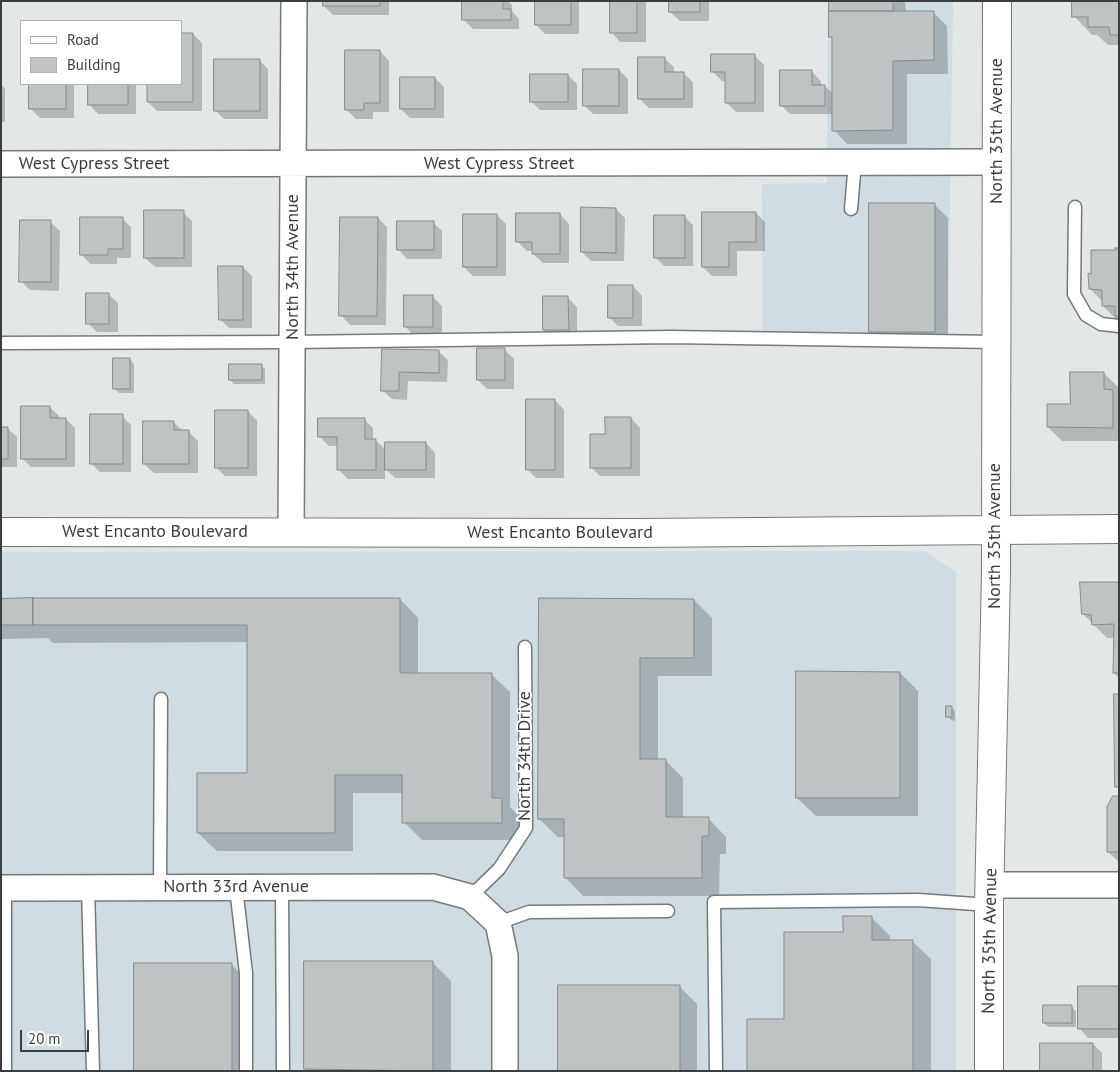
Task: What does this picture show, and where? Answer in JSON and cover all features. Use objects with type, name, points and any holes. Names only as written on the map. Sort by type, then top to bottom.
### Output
[{"type":"street","name":"North 34th Avenue","points":[[291,532],[294,1]]},
{"type":"street","name":"North 35th Avenue","points":[[989,1071],[996,531],[998,1]]},
{"type":"street","name":"West Cypress Street","points":[[1,164],[997,162]]},
{"type":"street","name":"West Encanto Boulevard","points":[[1,532],[638,533],[1119,529]]},
{"type":"street","points":[[990,895],[1119,885]]},
{"type":"street","name":"North 33rd Avenue","points":[[3,888],[433,887],[470,896]]},
{"type":"street","points":[[470,896],[498,923],[506,956],[506,1071]]},
{"type":"lane","points":[[851,209],[855,162]]},
{"type":"lane","points":[[1075,207],[1074,294],[1086,315],[1101,324],[1119,326]]},
{"type":"lane","points":[[1,343],[292,342],[671,337],[996,342]]},
{"type":"lane","name":"North 34th Drive","points":[[470,896],[499,869],[526,828],[525,647]]},
{"type":"lane","points":[[160,888],[161,699]]},
{"type":"lane","points":[[282,887],[283,1071]]},
{"type":"lane","points":[[3,888],[5,1071]]},
{"type":"lane","points":[[88,888],[93,1071]]},
{"type":"lane","points":[[236,888],[246,973],[246,1071]]},
{"type":"lane","points":[[716,1071],[714,902],[918,900],[990,895]]},
{"type":"lane","points":[[498,923],[529,912],[668,911]]},
{"type":"shaded area","points":[[828,1],[953,1],[948,334],[763,332],[762,184],[827,183]]},
{"type":"shaded area","points":[[925,551],[956,572],[956,1071],[1,1071],[1,552]]},
{"type":"building","points":[[323,1],[380,1],[380,6],[323,6]]},
{"type":"building","points":[[462,1],[503,1],[503,9],[511,9],[511,20],[462,20]]},
{"type":"building","points":[[535,1],[571,1],[571,25],[535,25]]},
{"type":"building","points":[[610,1],[637,1],[637,33],[610,33]]},
{"type":"building","points":[[669,1],[700,1],[700,12],[669,12]]},
{"type":"building","points":[[829,1],[893,1],[893,11],[829,11]]},
{"type":"building","points":[[1072,1],[1119,1],[1119,35],[1110,35],[1109,27],[1088,27],[1088,17],[1072,17]]},
{"type":"building","points":[[829,11],[934,11],[934,60],[893,61],[893,130],[832,131],[832,37],[829,37]]},
{"type":"building","points":[[182,33],[193,33],[193,102],[147,102],[147,85],[182,85]]},
{"type":"building","points":[[345,50],[380,50],[380,103],[364,103],[364,110],[345,110]]},
{"type":"building","points":[[711,54],[755,54],[755,103],[725,103],[725,72],[711,72]]},
{"type":"building","points":[[638,57],[665,57],[665,72],[684,72],[684,99],[638,99]]},
{"type":"building","points":[[214,59],[260,59],[260,111],[214,111]]},
{"type":"building","points":[[583,69],[619,69],[619,106],[583,106]]},
{"type":"building","points":[[780,70],[812,70],[812,85],[825,85],[825,106],[780,106]]},
{"type":"building","points":[[530,74],[568,74],[568,102],[530,102]]},
{"type":"building","points":[[400,77],[435,77],[435,109],[400,109]]},
{"type":"building","points":[[29,85],[66,85],[66,109],[29,109]]},
{"type":"building","points":[[88,85],[128,85],[128,105],[88,105]]},
{"type":"building","points":[[869,203],[935,203],[935,332],[869,332]]},
{"type":"building","points":[[581,207],[616,208],[616,253],[581,252]]},
{"type":"building","points":[[144,210],[184,210],[184,258],[144,258]]},
{"type":"building","points":[[702,212],[756,212],[756,242],[729,242],[729,267],[702,267]]},
{"type":"building","points":[[516,213],[560,213],[560,254],[532,254],[532,242],[516,242]]},
{"type":"building","points":[[463,214],[497,214],[497,267],[463,267]]},
{"type":"building","points":[[654,215],[685,215],[685,258],[654,258]]},
{"type":"building","points":[[80,217],[123,217],[123,249],[108,249],[108,255],[80,255]]},
{"type":"building","points":[[340,217],[378,217],[377,316],[339,316]]},
{"type":"building","points":[[20,220],[51,220],[51,282],[19,282]]},
{"type":"building","points":[[397,221],[434,221],[434,250],[397,250]]},
{"type":"building","points":[[1115,248],[1119,248],[1119,316],[1115,316],[1115,306],[1102,306],[1102,290],[1089,289],[1088,273],[1091,274],[1091,250],[1116,250]]},
{"type":"building","points":[[218,266],[243,266],[243,320],[219,320]]},
{"type":"building","points":[[608,285],[633,285],[633,318],[608,318]]},
{"type":"building","points":[[86,293],[109,293],[109,324],[86,324]]},
{"type":"building","points":[[404,295],[433,295],[433,327],[404,327]]},
{"type":"building","points":[[543,296],[568,296],[569,330],[543,330]]},
{"type":"building","points":[[477,348],[505,348],[505,380],[477,380]]},
{"type":"building","points":[[382,349],[439,350],[439,373],[399,372],[399,391],[381,391]]},
{"type":"building","points":[[113,358],[130,358],[130,389],[113,389]]},
{"type":"building","points":[[229,364],[262,364],[262,380],[229,380]]},
{"type":"building","points":[[1070,372],[1104,372],[1104,389],[1113,390],[1113,428],[1047,427],[1047,404],[1070,404]]},
{"type":"building","points":[[526,399],[555,399],[555,470],[526,470]]},
{"type":"building","points":[[21,406],[50,406],[50,418],[66,418],[66,459],[21,459]]},
{"type":"building","points":[[215,410],[248,410],[248,468],[215,468]]},
{"type":"building","points":[[90,414],[123,414],[123,464],[90,464]]},
{"type":"building","points":[[605,417],[631,417],[631,468],[590,468],[590,434],[605,434]]},
{"type":"building","points":[[318,418],[365,418],[365,439],[376,439],[376,470],[337,470],[337,437],[318,437]]},
{"type":"building","points":[[143,421],[174,421],[174,430],[189,430],[189,464],[143,464]]},
{"type":"building","points":[[1,427],[8,427],[8,459],[1,459]]},
{"type":"building","points":[[385,442],[426,442],[426,470],[385,470]]},
{"type":"building","points":[[1080,582],[1119,582],[1119,673],[1113,673],[1114,624],[1092,625],[1091,615],[1082,614]]},
{"type":"building","points":[[33,598],[400,598],[400,673],[492,673],[492,798],[502,798],[502,823],[402,823],[402,775],[335,775],[335,833],[197,833],[197,773],[247,773],[247,625],[33,625]]},
{"type":"building","points":[[33,598],[33,625],[1,625],[1,599]]},
{"type":"building","points":[[539,598],[694,599],[694,658],[640,658],[640,759],[666,759],[666,817],[709,817],[709,836],[702,836],[702,878],[564,878],[564,819],[538,819]]},
{"type":"building","points":[[796,671],[900,672],[900,798],[796,798]]},
{"type":"building","points":[[1114,694],[1119,694],[1119,787],[1115,787]]},
{"type":"building","points":[[946,706],[952,706],[952,717],[946,717]]},
{"type":"building","points":[[1113,796],[1119,796],[1119,852],[1107,852],[1107,807]]},
{"type":"building","points":[[843,916],[872,916],[872,940],[913,940],[913,1071],[747,1071],[747,1019],[784,1019],[784,932],[843,932]]},
{"type":"building","points":[[304,961],[433,961],[433,1071],[304,1069]]},
{"type":"building","points":[[134,963],[232,963],[232,1071],[134,1071]]},
{"type":"building","points":[[558,985],[680,985],[680,1071],[558,1071]]},
{"type":"building","points":[[1078,986],[1119,986],[1119,1029],[1078,1029]]},
{"type":"building","points":[[1043,1005],[1072,1005],[1072,1023],[1043,1023]]},
{"type":"building","points":[[1040,1043],[1093,1043],[1093,1071],[1040,1071]]}]
